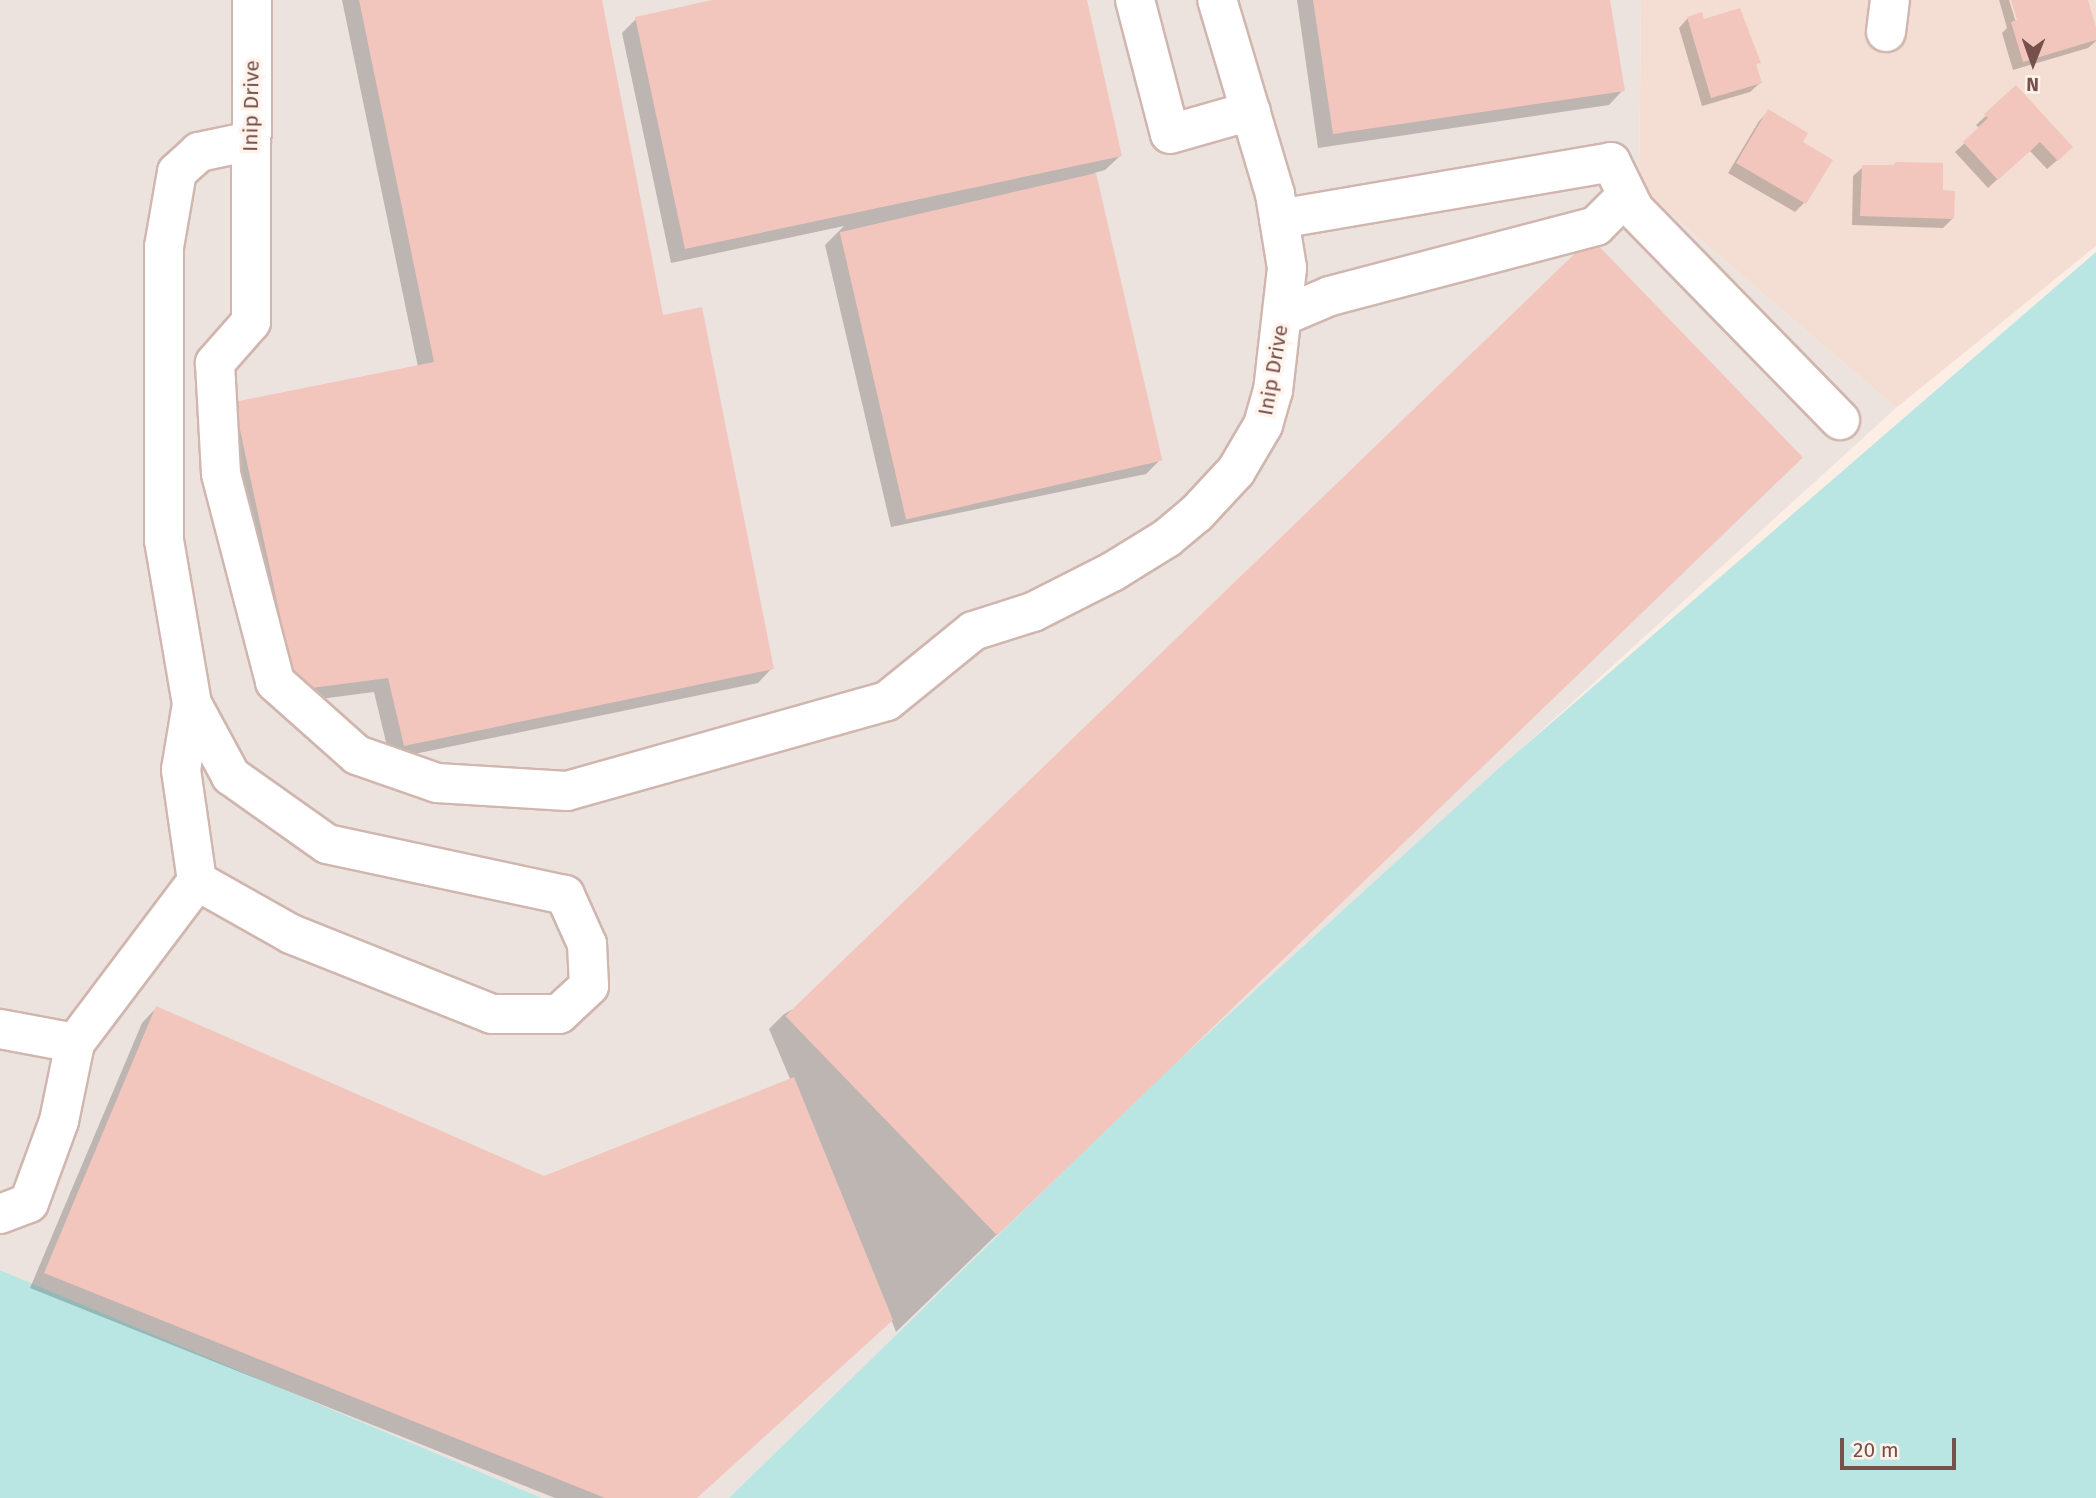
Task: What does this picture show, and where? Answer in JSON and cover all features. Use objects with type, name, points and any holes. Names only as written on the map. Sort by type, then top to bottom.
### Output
[{"type":"street","name":"Inip Drive","points":[[252,0],[251,322],[215,363],[221,474],[275,682],[357,755],[437,783],[567,791],[887,701],[973,632],[1033,612],[1112,572],[1167,538],[1196,514],[1236,471],[1263,425],[1279,360],[1287,268],[1275,194],[1217,0]]},
{"type":"street","points":[[1135,0],[1170,134],[1251,111]]},
{"type":"street","points":[[197,881],[291,934],[492,1014],[559,1014],[589,986],[587,944],[565,895],[327,844],[231,776],[192,704],[164,540],[164,247],[177,172],[199,152],[251,141]]},
{"type":"street","points":[[1279,219],[1611,162],[1626,197],[1840,419]]},
{"type":"street","points":[[1283,316],[1330,296],[1596,226],[1626,197]]},
{"type":"street","points":[[0,1214],[29,1203],[59,1121],[75,1043],[197,881],[181,770],[192,704]]},
{"type":"street","points":[[0,1030],[75,1043]]},
{"type":"shaded area","points":[[0,0],[1641,0],[1639,187],[1896,408],[1158,1079],[729,1498],[542,1498],[0,1270]]},
{"type":"shaded area","points":[[1641,0],[2096,0],[2096,246],[1896,408],[1639,187]]},
{"type":"water","points":[[2096,252],[2096,1498],[729,1498],[1158,1079],[1499,768]]},
{"type":"water","points":[[0,1270],[542,1498],[0,1498]]},
{"type":"building","points":[[359,0],[602,0],[663,315],[702,307],[774,669],[404,746],[388,678],[296,690],[234,402],[434,362]]},
{"type":"building","points":[[712,0],[1087,0],[1122,156],[685,249],[635,17]]},
{"type":"building","points":[[1313,0],[1610,0],[1625,91],[1333,134]]},
{"type":"building","points":[[2011,0],[2088,0],[2096,27],[2096,40],[2023,62],[2011,22],[2017,20]]},
{"type":"building","points":[[1740,8],[1761,63],[1756,64],[1762,83],[1711,98],[1687,17],[1702,12],[1704,19]]},
{"type":"building","points":[[2016,85],[2073,147],[2058,161],[2040,142],[1998,180],[1963,142],[1988,118],[1984,114]]},
{"type":"building","points":[[1768,109],[1808,133],[1803,142],[1833,160],[1806,204],[1736,163]]},
{"type":"building","points":[[1895,162],[1943,163],[1943,190],[1955,191],[1954,219],[1860,216],[1862,165],[1895,165]]},
{"type":"building","points":[[1096,173],[1162,460],[906,520],[840,232]]},
{"type":"building","points":[[1591,238],[1803,457],[997,1235],[785,1016]]},
{"type":"building","points":[[156,1006],[544,1176],[794,1077],[893,1320],[697,1498],[605,1498],[44,1273]]}]
